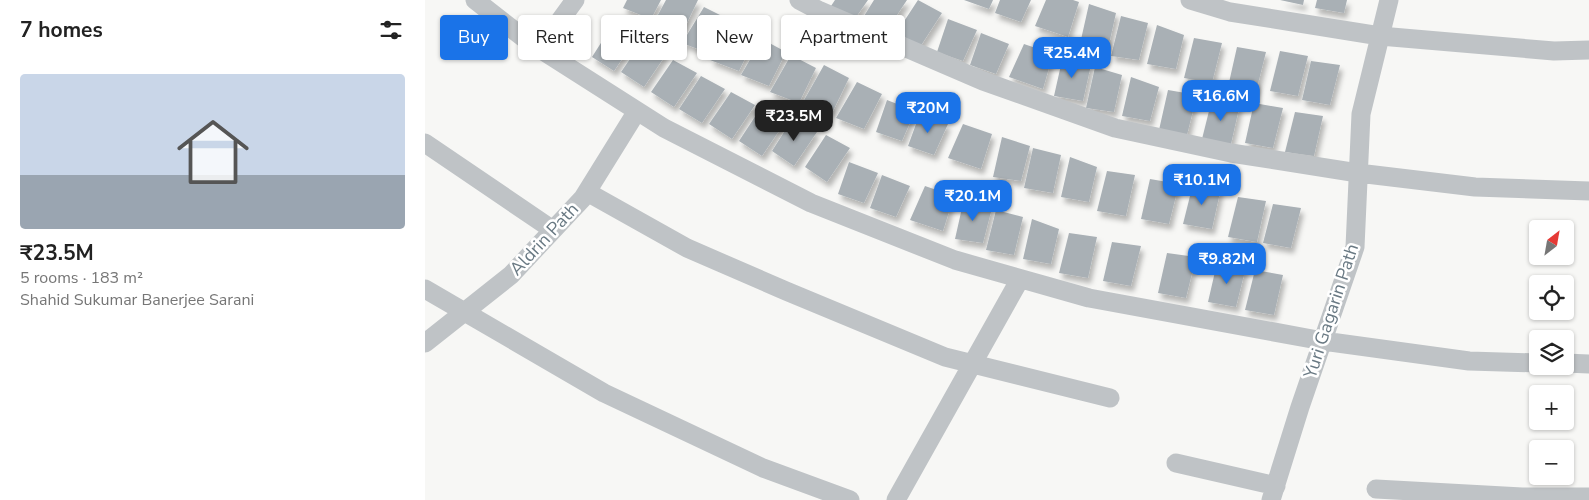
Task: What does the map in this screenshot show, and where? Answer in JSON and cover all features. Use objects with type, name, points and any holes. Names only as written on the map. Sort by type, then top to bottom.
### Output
[{"type":"street","points":[[475,0],[518,32]]},
{"type":"street","points":[[564,15],[575,0]]},
{"type":"street","points":[[799,0],[817,10],[983,81],[1115,128],[1231,154],[1358,173],[1475,187],[1589,190]]},
{"type":"street","points":[[1190,0],[1230,12],[1380,36],[1554,51],[1589,50]]},
{"type":"street","name":"Yuri Gagarin Path","points":[[1274,493],[1355,247],[1361,114],[1389,0]]},
{"type":"street","points":[[558,60],[664,128],[811,202],[955,260],[1089,298],[1323,341],[1469,361],[1529,363]]},
{"type":"street","name":"Aldrin Path","points":[[425,343],[511,275],[553,230],[587,192],[637,111]]},
{"type":"street","points":[[425,143],[553,230]]},
{"type":"street","points":[[587,192],[687,248],[945,357],[1110,398]]},
{"type":"street","points":[[895,500],[1020,279]]},
{"type":"street","points":[[425,289],[603,393],[763,468],[850,500]]},
{"type":"street","points":[[1574,364],[1589,364]]},
{"type":"street","points":[[1176,463],[1274,493]]},
{"type":"street","points":[[1376,489],[1522,497],[1589,497]]},
{"type":"building","points":[[627,0],[661,0],[653,15],[641,15],[623,8]]},
{"type":"building","points":[[666,0],[698,0],[687,23],[687,15],[658,15]]},
{"type":"building","points":[[835,0],[868,0],[858,15],[846,15],[831,6]]},
{"type":"building","points":[[874,0],[907,0],[897,15],[865,15]]},
{"type":"building","points":[[918,0],[942,13],[920,47],[905,37],[905,20]]},
{"type":"building","points":[[964,0],[993,0],[989,9]]},
{"type":"building","points":[[1000,0],[1031,0],[1021,22],[995,13]]},
{"type":"building","points":[[1046,0],[1073,0],[1079,2],[1068,37],[1035,26]]},
{"type":"building","points":[[1280,0],[1304,0],[1303,5]]},
{"type":"building","points":[[1317,0],[1347,0],[1344,13],[1315,8]]},
{"type":"building","points":[[1089,4],[1116,13],[1108,49],[1080,44]]},
{"type":"building","points":[[704,7],[720,15],[699,15]]},
{"type":"building","points":[[1121,16],[1148,23],[1139,60],[1111,56]]},
{"type":"building","points":[[697,18],[697,49],[687,45],[687,35]]},
{"type":"building","points":[[948,19],[977,30],[963,61],[937,52]]},
{"type":"building","points":[[1157,25],[1184,35],[1176,69],[1147,64]]},
{"type":"building","points":[[981,33],[1009,44],[996,74],[970,65]]},
{"type":"building","points":[[1194,38],[1222,43],[1212,83],[1184,78]]},
{"type":"building","points":[[601,43],[601,60],[621,60],[614,71],[592,57]]},
{"type":"building","points":[[771,44],[781,49],[782,60],[769,86],[741,75],[750,60],[771,60]]},
{"type":"building","points":[[1024,44],[1053,54],[1043,89],[1009,77]]},
{"type":"building","points":[[1237,47],[1266,52],[1256,92],[1228,87]]},
{"type":"building","points":[[1280,51],[1308,56],[1298,96],[1270,91]]},
{"type":"building","points":[[1063,56],[1091,65],[1083,101],[1054,96]]},
{"type":"building","points":[[629,60],[662,60],[644,87],[621,72]]},
{"type":"building","points":[[673,60],[697,73],[674,107],[651,92]]},
{"type":"building","points":[[710,60],[744,60],[739,71]]},
{"type":"building","points":[[788,60],[801,60],[816,68],[799,103],[770,92]]},
{"type":"building","points":[[1311,61],[1340,65],[1330,105],[1302,100]]},
{"type":"building","points":[[824,65],[849,78],[832,113],[803,102]]},
{"type":"building","points":[[1095,67],[1122,75],[1114,112],[1086,108]]},
{"type":"building","points":[[701,76],[725,89],[702,123],[679,109]]},
{"type":"building","points":[[1131,77],[1159,87],[1150,121],[1122,116]]},
{"type":"building","points":[[857,82],[882,94],[864,129],[836,118]]},
{"type":"building","points":[[1168,90],[1197,95],[1187,135],[1159,130]]},
{"type":"building","points":[[731,92],[755,105],[732,139],[709,124]]},
{"type":"building","points":[[1212,99],[1240,104],[1231,144],[1202,139]]},
{"type":"building","points":[[887,100],[915,111],[902,141],[876,132]]},
{"type":"building","points":[[1254,103],[1283,108],[1273,148],[1245,143]]},
{"type":"building","points":[[760,109],[785,122],[762,156],[739,141]]},
{"type":"building","points":[[1295,112],[1323,116],[1314,156],[1285,152]]},
{"type":"building","points":[[920,113],[948,124],[934,155],[908,146]]},
{"type":"building","points":[[793,118],[817,132],[794,166],[772,151]]},
{"type":"building","points":[[963,124],[992,134],[981,169],[948,158]]},
{"type":"building","points":[[826,135],[850,148],[827,182],[805,167]]},
{"type":"building","points":[[1002,137],[1030,146],[1021,181],[993,177]]},
{"type":"building","points":[[1033,148],[1061,155],[1053,193],[1024,188]]},
{"type":"building","points":[[1070,157],[1097,167],[1089,202],[1061,197]]},
{"type":"building","points":[[849,162],[878,173],[864,203],[838,194]]},
{"type":"building","points":[[1107,171],[1135,175],[1126,216],[1097,211]]},
{"type":"building","points":[[882,175],[910,186],[896,217],[870,208]]},
{"type":"building","points":[[1150,179],[1179,184],[1169,224],[1141,219]]},
{"type":"building","points":[[1193,184],[1221,188],[1212,229],[1183,224]]},
{"type":"building","points":[[925,186],[954,196],[943,231],[910,220]]},
{"type":"building","points":[[1238,197],[1266,201],[1257,242],[1228,237]]},
{"type":"building","points":[[964,199],[992,208],[983,243],[955,239]]},
{"type":"building","points":[[1273,204],[1301,208],[1291,248],[1263,243]]},
{"type":"building","points":[[996,210],[1023,217],[1014,255],[986,250]]},
{"type":"building","points":[[1032,219],[1059,229],[1051,264],[1023,259]]},
{"type":"building","points":[[1069,233],[1097,237],[1088,278],[1059,273]]},
{"type":"building","points":[[1112,242],[1141,246],[1131,286],[1103,281]]},
{"type":"building","points":[[1167,253],[1196,257],[1186,298],[1158,293]]},
{"type":"building","points":[[1217,263],[1246,267],[1236,307],[1208,302]]},
{"type":"building","points":[[1255,270],[1283,275],[1274,315],[1245,310]]}]
